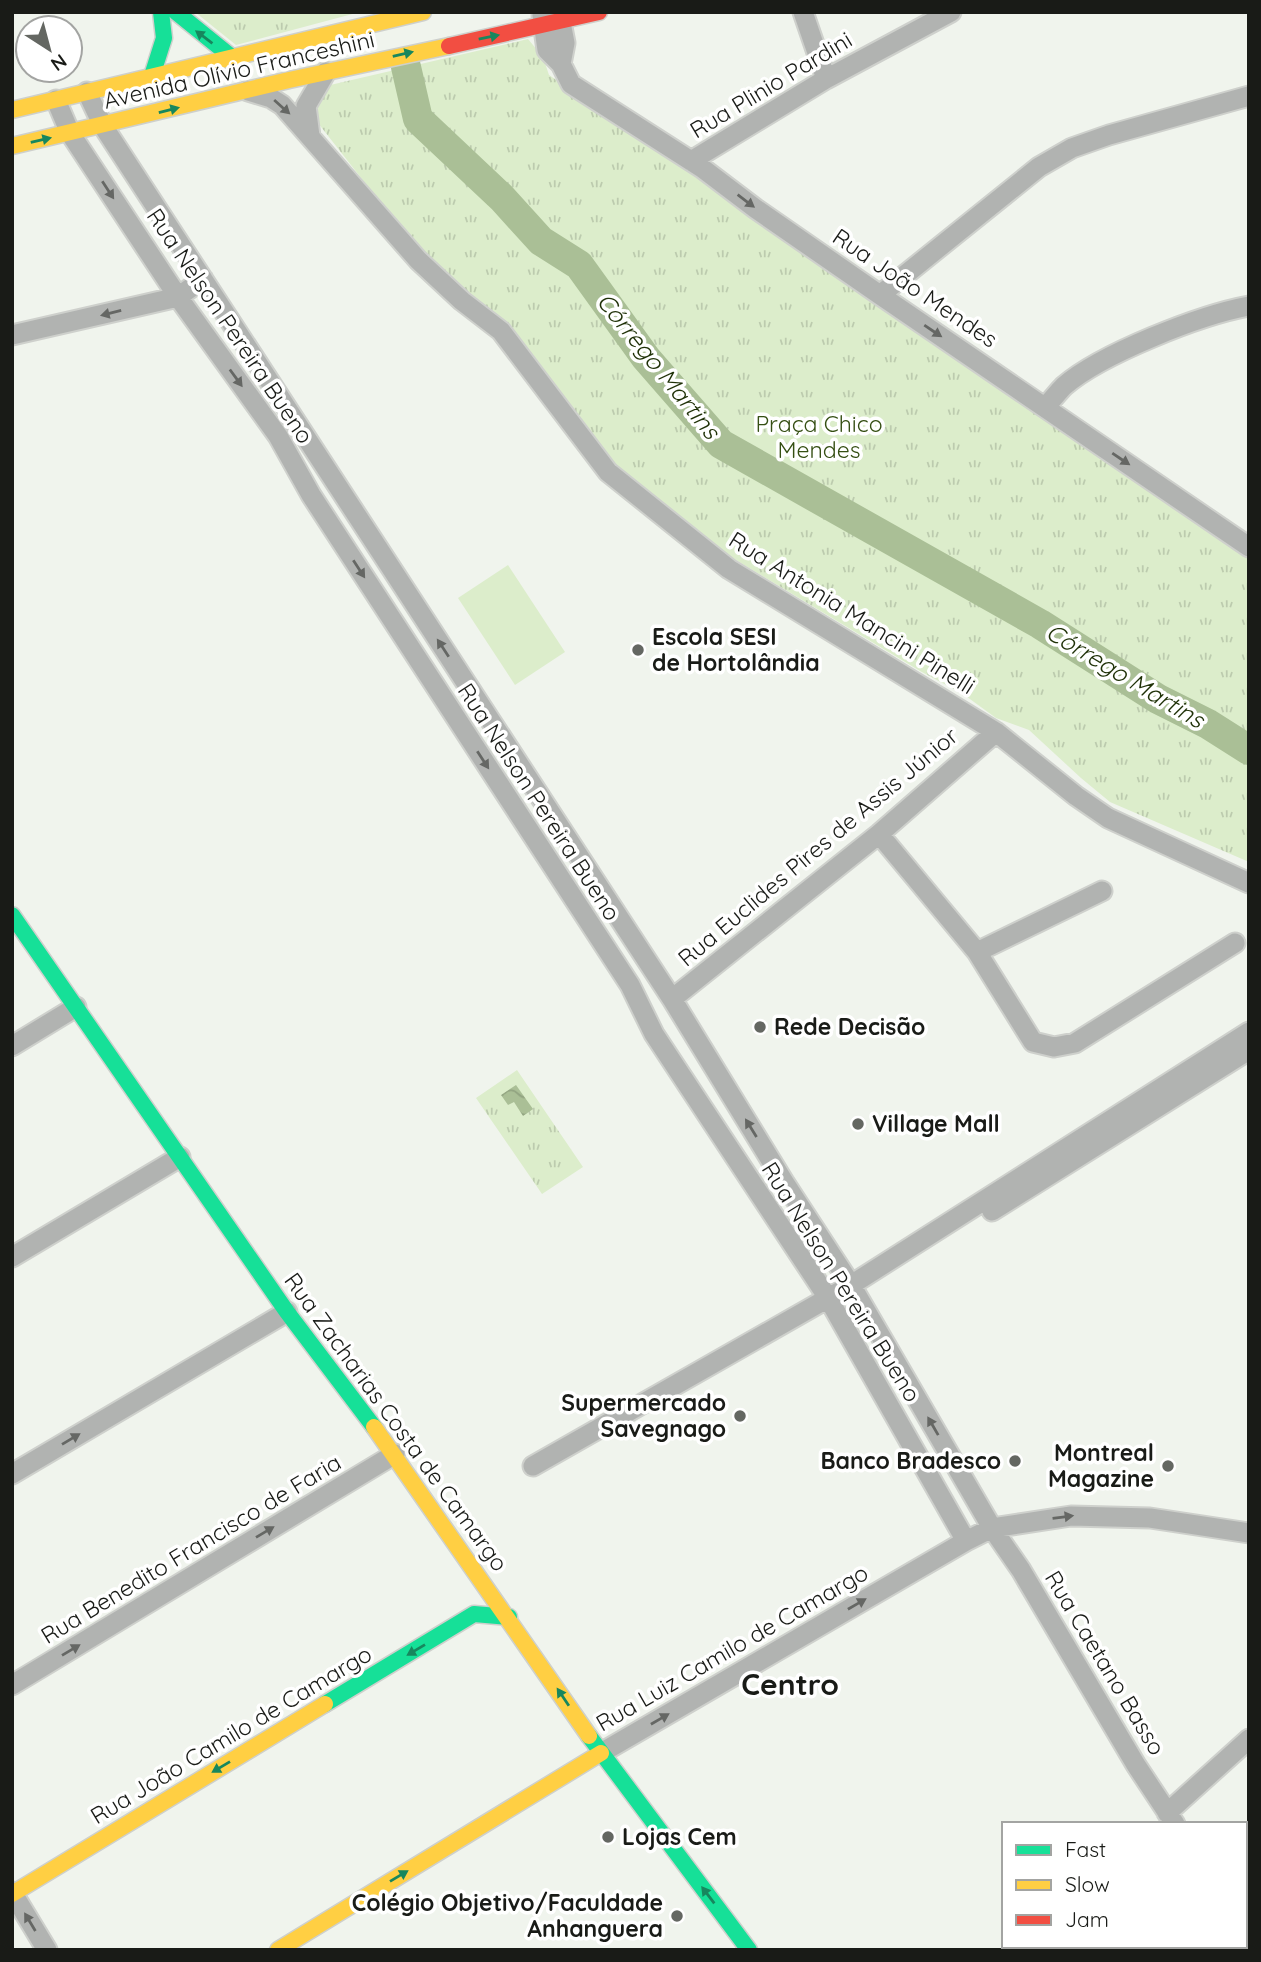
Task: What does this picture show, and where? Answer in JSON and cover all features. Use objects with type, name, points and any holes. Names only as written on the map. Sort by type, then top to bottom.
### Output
[{"type":"main road","points":[[151,79],[165,38],[161,12]]},
{"type":"main road","points":[[176,12],[234,59]]},
{"type":"main road","name":"Avenida Olívio Franceshini","points":[[12,110],[423,12]]},
{"type":"main road","name":"Avenida Olívio Franceshini","points":[[12,146],[551,18],[599,12]]},
{"type":"main road","name":"Rua Zacharias Costa de Camargo","points":[[12,915],[287,1312],[395,1454],[601,1753],[749,1950]]},
{"type":"main road","points":[[478,1573],[474,1615],[509,1617]]},
{"type":"main road","name":"Rua João Camilo de Camargo","points":[[12,1893],[474,1615]]},
{"type":"main road","name":"Rua Luiz Camilo de Camargo","points":[[278,1950],[601,1753]]},
{"type":"street","points":[[803,12],[827,79]]},
{"type":"street","name":"Rua Plinio Pardini","points":[[691,161],[827,79],[951,12]]},
{"type":"street","name":"Rua João Mendes","points":[[551,18],[565,43],[561,64],[571,84],[691,161],[880,295],[1249,547]]},
{"type":"street","points":[[310,136],[307,101],[326,72]]},
{"type":"street","name":"Rua Antonia Mancini Pinelli","points":[[247,90],[278,102],[418,260],[462,301],[501,331],[608,472],[729,569],[996,732],[1065,788],[1108,818],[1249,883]]},
{"type":"street","name":"Rua Nelson Pereira Bueno","points":[[87,92],[103,126],[671,999],[854,1290],[992,1528]]},
{"type":"street","points":[[880,295],[1039,167],[1073,148],[1109,135],[1249,96]]},
{"type":"street","name":"Rua Nelson Pereira Bueno","points":[[56,100],[70,133],[178,297],[278,436],[318,506],[629,985],[654,1034],[828,1298],[966,1541]]},
{"type":"street","points":[[12,335],[178,297],[203,279]]},
{"type":"street","points":[[1046,407],[1065,385],[1105,360],[1226,311],[1249,306]]},
{"type":"street","name":"Rua Euclides Pires de Assis Júnior","points":[[671,999],[879,834],[996,732]]},
{"type":"street","points":[[879,834],[977,953],[1033,1042],[1054,1048],[1075,1043],[1235,943]]},
{"type":"street","points":[[977,953],[1102,891]]},
{"type":"street","points":[[12,1046],[76,1007]]},
{"type":"street","points":[[854,1290],[1249,1032]]},
{"type":"street","points":[[533,1466],[828,1298],[854,1290],[1249,1050]]},
{"type":"street","points":[[12,1257],[180,1157]]},
{"type":"street","points":[[12,1474],[287,1312]]},
{"type":"street","name":"Rua Benedito Francisco de Faria","points":[[12,1685],[395,1454]]},
{"type":"street","name":"Rua Luiz Camilo de Camargo","points":[[601,1753],[992,1528],[1071,1516],[1150,1518],[1249,1533]]},
{"type":"street","name":"Rua Caetano Basso","points":[[992,1528],[1049,1615],[1171,1818]]},
{"type":"street","points":[[1171,1818],[1249,1739]]},
{"type":"street","points":[[12,1893],[47,1950]]},
{"type":"green space","points":[[195,12],[360,12],[236,45]]},
{"type":"green space","name":"Praça Chico Mendes","points":[[528,39],[543,57],[549,75],[1249,552],[1249,862],[1110,802],[1029,730],[996,718],[963,694],[731,557],[613,472],[463,295],[405,234],[307,109],[313,89]]},
{"type":"green space","points":[[508,565],[565,652],[515,685],[458,598]]},
{"type":"green space","points":[[517,1070],[583,1167],[542,1194],[476,1098]]},
{"type":"water","points":[[516,1085],[533,1109],[523,1116],[514,1102],[508,1105],[501,1095]]},
{"type":"waterway","name":"Córrego Martins","points":[[406,67],[418,119],[502,198],[541,241],[579,265],[646,358],[721,444],[1040,624],[1158,699],[1208,724],[1249,750]]},
{"type":"traffic: fast","points":[[151,79],[164,38],[161,12]]},
{"type":"traffic: fast","points":[[176,12],[234,59]]},
{"type":"traffic: fast","points":[[12,915],[287,1312],[374,1427]]},
{"type":"traffic: fast","points":[[325,1704],[474,1614],[509,1617]]},
{"type":"traffic: fast","points":[[589,1736],[749,1950]]},
{"type":"traffic: slow","points":[[12,110],[423,12]]},
{"type":"traffic: slow","points":[[12,146],[289,80],[449,46]]},
{"type":"traffic: slow","points":[[374,1427],[589,1736]]},
{"type":"traffic: slow","points":[[12,1894],[325,1704]]},
{"type":"traffic: slow","points":[[278,1950],[601,1753]]},
{"type":"traffic: jam","points":[[449,46],[599,12]]},
{"type":"place","name":"Escola SESI de Hortolândia","points":[[638,650]]},
{"type":"place","name":"Rede Decisão","points":[[760,1027]]},
{"type":"place","name":"Village Mall","points":[[858,1124]]},
{"type":"place","name":"Supermercado Savegnago","points":[[740,1416]]},
{"type":"place","name":"Banco Bradesco","points":[[1015,1461]]},
{"type":"place","name":"Montreal Magazine","points":[[1168,1466]]},
{"type":"place","name":"Lojas Cem","points":[[608,1837]]},
{"type":"place","name":"Colégio Objetivo/Faculdade Anhanguera","points":[[677,1916]]},
{"type":"district","name":"Centro","points":[[790,1685]]}]
